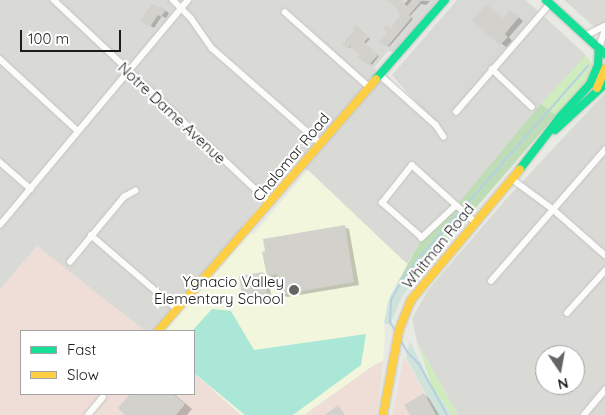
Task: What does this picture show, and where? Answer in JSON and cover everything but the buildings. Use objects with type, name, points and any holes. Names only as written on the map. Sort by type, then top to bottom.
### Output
[{"type":"street","name":"Notre Dame Avenue","points":[[54,0],[128,72],[270,203]]},
{"type":"street","points":[[172,0],[181,8],[212,48],[320,142]]},
{"type":"street","points":[[0,225],[188,0]]},
{"type":"street","name":"Chalomar Road","points":[[159,330],[270,203],[368,86],[445,0]]},
{"type":"street","points":[[456,112],[548,2],[602,51]]},
{"type":"street","points":[[285,12],[368,86]]},
{"type":"street","points":[[585,36],[605,26]]},
{"type":"street","name":"Whitman Road","points":[[383,415],[399,330],[406,309],[419,288],[472,219],[512,178],[593,79],[602,51],[605,30]]},
{"type":"street","points":[[0,59],[78,131]]},
{"type":"street","points":[[492,69],[532,107]]},
{"type":"street","name":"Whitman Road","points":[[595,92],[605,69]]},
{"type":"street","points":[[380,74],[436,125],[444,137]]},
{"type":"street","name":"Whitman Road","points":[[543,141],[605,84]]},
{"type":"street","points":[[491,281],[605,150]]},
{"type":"street","points":[[0,162],[31,189]]},
{"type":"street","points":[[456,206],[422,238],[382,203],[412,164],[472,219]]},
{"type":"street","points":[[512,178],[554,210],[605,255]]},
{"type":"street","points":[[70,262],[124,197],[135,191]]},
{"type":"street","points":[[91,235],[177,309]]},
{"type":"street","points":[[567,313],[605,271]]},
{"type":"street","points":[[584,415],[605,390]]},
{"type":"street","points":[[88,415],[102,398]]},
{"type":"shaded area","points":[[0,0],[438,0],[395,52],[388,51],[374,68],[436,125],[492,69],[537,10],[586,55],[456,206],[422,238],[407,264],[296,160],[242,226],[246,232],[159,330],[144,330],[37,246],[0,290]]},
{"type":"shaded area","points":[[457,0],[525,0],[537,10],[492,69],[439,129],[392,75]]},
{"type":"shaded area","points":[[564,0],[605,0],[605,36],[590,23]]},
{"type":"shaded area","points":[[605,93],[605,415],[458,415],[417,342],[412,318],[428,290],[508,197]]},
{"type":"shaded area","name":"Ygnacio Valley Elementary School","points":[[308,170],[407,264],[389,299],[384,323],[383,361],[374,365],[304,415],[241,415],[195,374],[195,330],[159,330],[246,232],[254,234]]},
{"type":"shaded area","points":[[37,246],[144,330],[20,330],[20,395],[195,395],[195,374],[241,415],[0,415],[0,290]]},
{"type":"shaded area","points":[[427,264],[402,297],[390,325],[384,323],[389,299],[398,282]]},
{"type":"shaded area","points":[[410,341],[433,389],[452,415],[437,415],[406,358]]},
{"type":"shaded area","points":[[404,357],[437,415],[392,415]]},
{"type":"shaded area","points":[[383,361],[377,415],[304,415],[374,365]]},
{"type":"green space","points":[[586,55],[593,65],[592,72],[585,85],[556,115],[541,104]]},
{"type":"green space","points":[[541,104],[556,115],[427,264],[398,282],[422,238],[456,206]]},
{"type":"green space","points":[[212,309],[231,311],[254,350],[366,334],[361,365],[293,415],[245,415],[195,374],[195,330],[193,330]]},
{"type":"green space","points":[[417,342],[458,415],[452,415],[433,389]]},
{"type":"waterway","points":[[396,332],[390,322],[391,300],[406,273],[588,66]]},
{"type":"waterway","points":[[399,338],[408,353],[419,364],[447,415]]},
{"type":"traffic: fast","points":[[376,79],[445,0]]},
{"type":"traffic: fast","points":[[546,0],[605,54]]},
{"type":"traffic: fast","points":[[520,169],[560,117],[590,84],[598,65],[599,48]]},
{"type":"traffic: fast","points":[[555,130],[605,84]]},
{"type":"traffic: slow","points":[[597,88],[605,69]]},
{"type":"traffic: slow","points":[[159,330],[376,79]]},
{"type":"traffic: slow","points":[[383,415],[399,330],[411,300],[520,169]]},
{"type":"place","name":"Ygnacio Valley Elementary School","points":[[294,290]]}]
